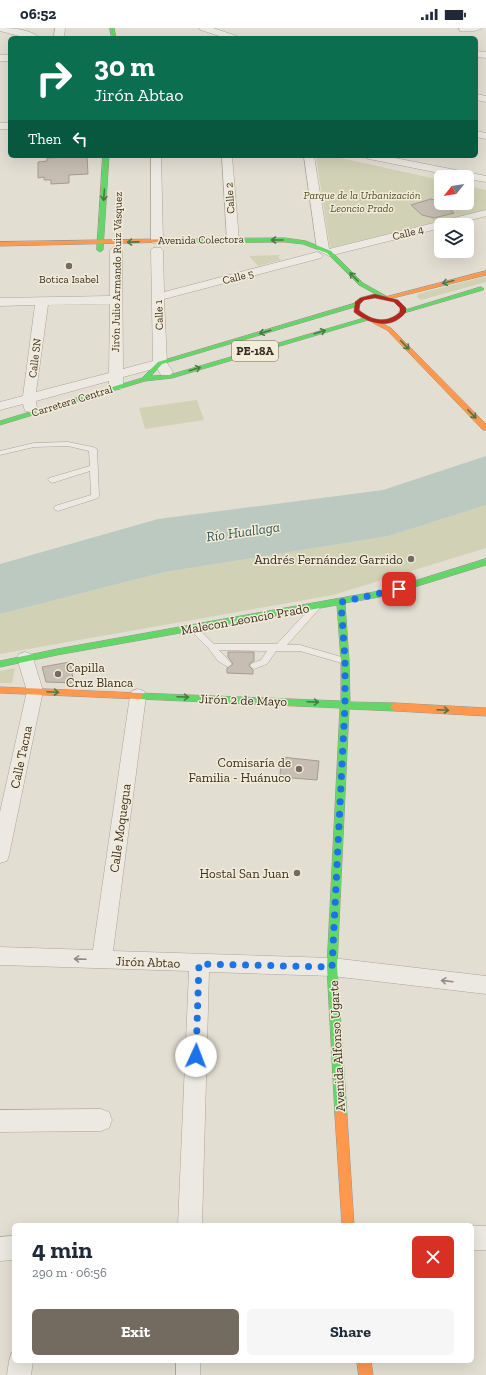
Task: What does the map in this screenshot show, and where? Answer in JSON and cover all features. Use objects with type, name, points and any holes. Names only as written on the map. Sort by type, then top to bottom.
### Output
[{"type":"main road","name":"Jirón Julio Armando Ruiz Vásquez","points":[[100,246],[109,175],[106,158]]},
{"type":"main road","name":"Avenida Colectora","points":[[157,246],[233,240],[285,240],[304,242],[361,284],[400,304],[402,308],[400,315],[405,326]]},
{"type":"main road","name":"Avenida Colectora","points":[[0,252],[100,246],[117,242],[157,246],[285,247],[323,255]]},
{"type":"main road","name":"Avenida Colectora","points":[[0,244],[100,246]]},
{"type":"main road","points":[[386,297],[486,272]]},
{"type":"main road","points":[[400,315],[486,288]]},
{"type":"main road","name":"Carretera Central","points":[[144,379],[160,363],[368,297],[386,297]]},
{"type":"main road","points":[[356,302],[356,310],[370,321],[389,329],[486,428]]},
{"type":"main road","name":"Carretera Central","points":[[0,423],[30,414],[116,381],[170,377],[370,321],[388,321],[400,315]]},
{"type":"main road","name":"Malecon Leoncio Prado","points":[[0,664],[25,658],[385,593],[486,562]]},
{"type":"main road","name":"Avenida Alfonso Ugarte","points":[[341,602],[345,660],[345,704],[332,967],[348,1223]]},
{"type":"main road","name":"Jirón 2 de Mayo","points":[[0,690],[345,704],[486,712]]},
{"type":"main road","points":[[364,1363],[366,1375]]},
{"type":"street","points":[[0,28],[30,36]]},
{"type":"street","points":[[204,28],[228,36]]},
{"type":"street","points":[[462,32],[475,28],[486,30]]},
{"type":"street","name":"Calle 1","points":[[156,158],[160,363]]},
{"type":"street","name":"Calle 2","points":[[227,158],[233,240]]},
{"type":"street","points":[[309,158],[323,255]]},
{"type":"street","points":[[394,158],[419,160],[486,179]]},
{"type":"street","name":"Calle 4","points":[[323,255],[486,213]]},
{"type":"street","name":"Jirón Julio Armando Ruiz Vásquez","points":[[116,381],[117,242]]},
{"type":"street","name":"Calle 5","points":[[158,297],[323,255]]},
{"type":"street","points":[[0,302],[116,300]]},
{"type":"street","name":"Calle SN","points":[[30,414],[29,398],[42,301]]},
{"type":"street","points":[[0,406],[29,398],[116,381],[160,363],[170,377]]},
{"type":"street","name":"Calle Tacna","points":[[0,855],[35,691],[25,658]]},
{"type":"street","name":"Calle Moquegua","points":[[102,960],[138,696]]},
{"type":"street","name":"Jirón Abtao","points":[[0,956],[199,964],[332,967],[486,987]]},
{"type":"street","points":[[190,1223],[199,964]]},
{"type":"street","points":[[0,1122],[101,1120]]},
{"type":"street","points":[[474,1238],[486,1238]]},
{"type":"street","points":[[0,1249],[12,1248]]},
{"type":"street","points":[[19,1375],[21,1363]]},
{"type":"street","points":[[188,1363],[188,1375]]},
{"type":"lane","points":[[0,453],[34,445],[68,444],[93,450],[95,496],[58,508]]},
{"type":"lane","points":[[52,480],[94,467]]},
{"type":"lane","points":[[254,666],[264,662],[317,606]]},
{"type":"lane","points":[[192,628],[212,647],[221,659],[228,664]]},
{"type":"lane","points":[[212,647],[300,648],[345,660]]},
{"type":"green space","name":"Parque de la Urbanización Leoncio Prado","points":[[316,158],[340,158],[434,178],[434,210],[474,210],[474,187],[486,190],[486,210],[453,218],[434,218],[434,223],[330,248]]},
{"type":"green space","points":[[280,255],[278,257],[281,260],[258,266],[249,256]]},
{"type":"green space","points":[[486,276],[486,282],[421,300],[417,297],[418,294]]},
{"type":"green space","points":[[197,400],[204,420],[145,429],[139,408]]},
{"type":"green space","points":[[486,505],[486,548],[333,595],[0,654],[0,614],[165,572],[389,536]]},
{"type":"green space","points":[[15,668],[12,683],[0,683],[0,671]]},
{"type":"water","name":"Río Huallaga","points":[[486,456],[486,505],[389,536],[165,572],[0,614],[0,564],[158,519],[383,490]]},
{"type":"building","points":[[47,158],[87,158],[88,174],[69,175],[69,183],[51,184],[51,180],[44,180],[44,177],[38,178],[38,162],[47,161]]},
{"type":"building","points":[[431,199],[434,200],[434,210],[450,210],[454,213],[434,218],[422,215],[411,205]]},
{"type":"building","points":[[228,652],[254,652],[254,661],[250,663],[249,666],[253,670],[253,674],[227,673],[227,668],[233,664],[228,657]]},
{"type":"building","name":"Capilla Cruz Blanca","points":[[70,662],[74,683],[46,682],[42,667]]},
{"type":"building","name":"Comisaría de Familia - Huánuco","points":[[281,757],[319,761],[317,780],[280,777]]},
{"type":"traffic: fast","points":[[112,28],[114,36]]},
{"type":"traffic: fast","points":[[100,250],[106,158]]},
{"type":"traffic: fast","points":[[171,241],[285,240],[304,242],[329,252],[361,284],[383,296]]},
{"type":"traffic: fast","points":[[402,312],[481,289]]},
{"type":"traffic: fast","points":[[144,379],[160,363],[356,305]]},
{"type":"traffic: fast","points":[[0,423],[144,379],[170,377],[366,319]]},
{"type":"traffic: fast","points":[[0,664],[57,652],[385,593],[486,562]]},
{"type":"traffic: fast","points":[[341,602],[345,661],[345,704],[332,967],[341,1116]]},
{"type":"traffic: fast","points":[[139,696],[395,707]]},
{"type":"traffic: slow","points":[[0,244],[171,241]]},
{"type":"traffic: slow","points":[[389,297],[486,273]]},
{"type":"traffic: slow","points":[[375,322],[389,329],[486,428]]},
{"type":"traffic: slow","points":[[0,690],[139,696]]},
{"type":"traffic: slow","points":[[395,707],[486,712]]},
{"type":"traffic: slow","points":[[341,1116],[348,1223]]},
{"type":"traffic: slow","points":[[364,1363],[366,1375]]},
{"type":"traffic: jam","points":[[375,296],[396,301],[403,308],[403,312],[392,320],[380,322],[373,321],[356,311],[357,303],[362,299],[375,296]]},
{"type":"place","name":"Botica Isabel","points":[[69,266]]},
{"type":"place","name":"Andrés Fernández Garrido","points":[[411,559]]},
{"type":"place","name":"Capilla Cruz Blanca","points":[[58,674]]},
{"type":"place","name":"Comisaría de Familia - Huánuco","points":[[299,769]]},
{"type":"place","name":"Hostal San Juan","points":[[297,873]]},
{"type":"route","points":[[196,1056],[199,964],[332,967],[345,704],[345,660],[341,602],[399,589]]}]
